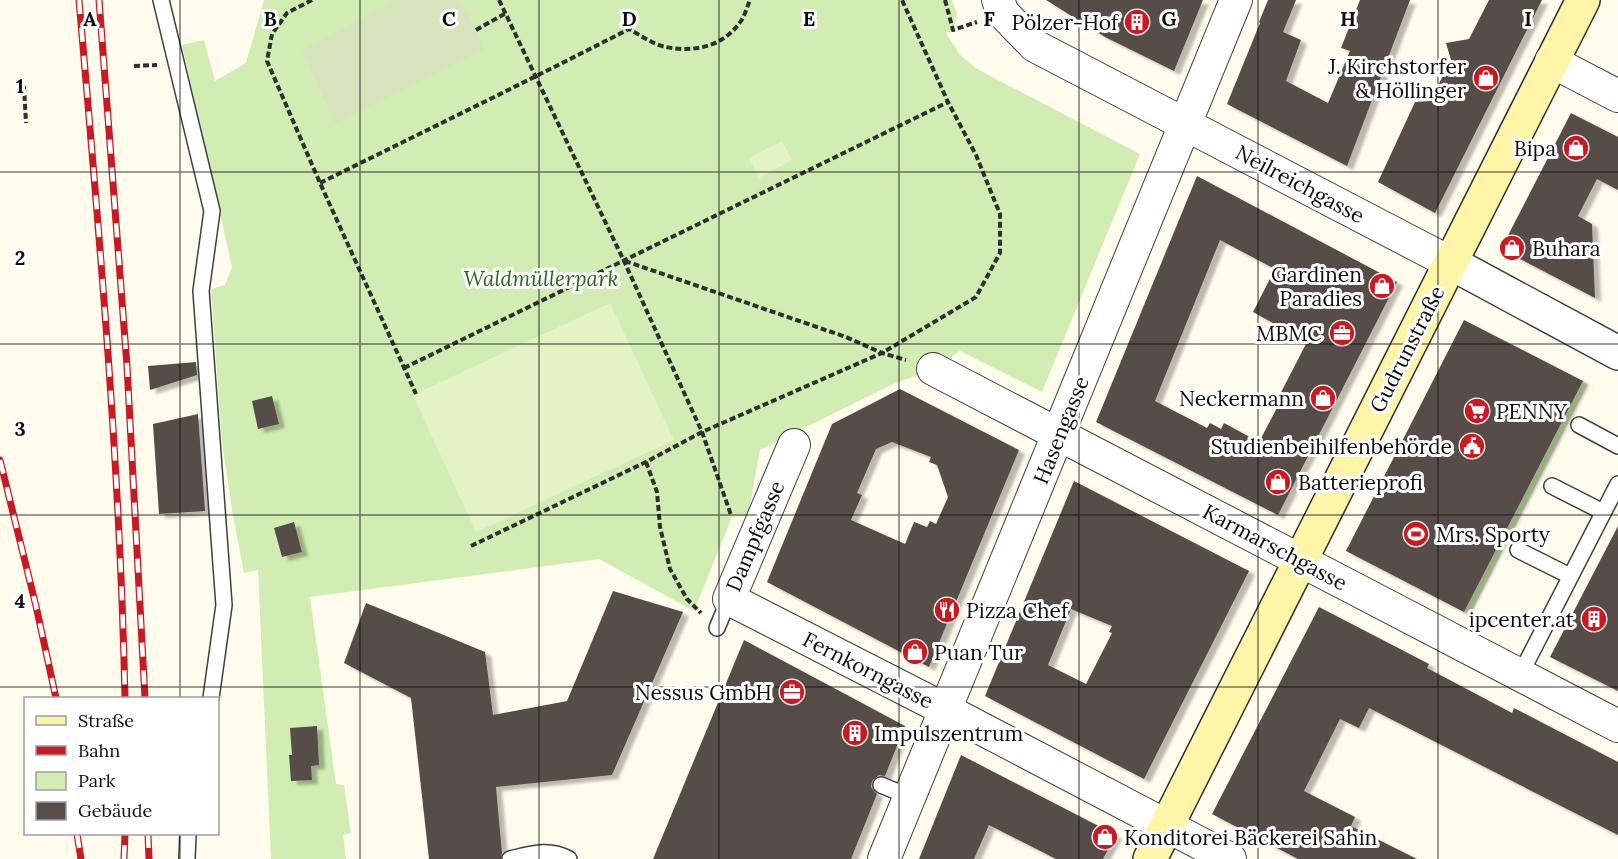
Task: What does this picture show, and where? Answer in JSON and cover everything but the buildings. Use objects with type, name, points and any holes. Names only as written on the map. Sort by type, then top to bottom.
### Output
[{"type":"main road","name":"Gudrunstraße","points":[[1150,859],[1583,0]]},
{"type":"street","name":"Neilreichgasse","points":[[998,0],[1003,13],[1035,46],[1451,263],[1618,353]]},
{"type":"street","name":"Hasengasse","points":[[884,859],[1236,0]]},
{"type":"street","points":[[1551,61],[1618,96]]},
{"type":"street","name":"Karmarschgasse","points":[[933,369],[1618,726]]},
{"type":"street","name":"Dampfgasse","points":[[729,599],[794,445]]},
{"type":"street","name":"Fernkorngasse","points":[[729,599],[1230,859]]},
{"type":"lane","points":[[161,0],[212,211],[201,291],[224,604],[212,697]]},
{"type":"lane","points":[[1579,425],[1618,446]]},
{"type":"lane","points":[[1520,675],[1618,484]]},
{"type":"lane","points":[[1552,486],[1604,512]]},
{"type":"lane","points":[[1518,550],[1570,576]]},
{"type":"lane","name":"Dampfgasse","points":[[717,628],[729,599]]},
{"type":"lane","points":[[881,785],[910,797]]},
{"type":"lane","points":[[187,859],[188,835]]},
{"type":"lane","points":[[510,859],[543,851],[563,855],[569,859]]},
{"type":"path","points":[[312,0],[287,13],[272,34],[267,61],[416,394]]},
{"type":"path","points":[[500,0],[702,432],[732,517],[758,530]]},
{"type":"path","points":[[320,183],[629,29],[664,47],[686,49],[708,47],[726,38],[742,20],[750,0]]},
{"type":"path","points":[[471,546],[646,462],[702,432],[882,352],[976,297],[1000,253],[1000,214],[976,155],[948,102],[902,0]]},
{"type":"path","points":[[945,0],[953,30]]},
{"type":"path","points":[[476,30],[506,13]]},
{"type":"path","points":[[24,86],[26,123]]},
{"type":"path","points":[[404,368],[948,102]]},
{"type":"path","points":[[624,261],[933,369]]},
{"type":"path","points":[[646,462],[657,492],[660,527],[670,569],[687,599],[717,628]]},
{"type":"green space","name":"Waldmüllerpark","points":[[264,0],[952,0],[957,14],[953,30],[946,33],[960,55],[977,69],[1140,154],[1042,392],[960,351],[933,369],[891,385],[760,450],[748,516],[732,517],[694,611],[599,559],[310,597],[336,784],[344,785],[351,833],[343,835],[346,859],[271,859],[258,570],[244,573],[232,510],[222,442],[211,289],[225,285],[232,267],[182,45],[204,40],[215,81],[246,63]]},
{"type":"green space","points":[[396,0],[461,0],[485,49],[335,123],[302,50]]},
{"type":"green space","points":[[782,141],[792,160],[759,178],[749,158]]},
{"type":"green space","points":[[610,303],[674,440],[476,532],[413,395]]},
{"type":"green space","points":[[1583,381],[1588,384],[1470,615],[1464,612]]},
{"type":"railway","points":[[79,0],[114,436],[125,697]]},
{"type":"railway","points":[[99,0],[127,366],[145,697]]},
{"type":"railway","points":[[0,460],[56,697]]},
{"type":"railway","points":[[77,835],[81,859]]},
{"type":"railway","points":[[124,859],[125,835]]},
{"type":"railway","points":[[148,835],[149,859]]},
{"type":"place","name":"Pölzer-Hof","points":[[1137,22]]},
{"type":"place","name":"J. Kirchstorfer & Höllinger","points":[[1486,78]]},
{"type":"place","name":"Bipa","points":[[1576,148]]},
{"type":"place","name":"Buhara","points":[[1512,248]]},
{"type":"place","name":"Gardinen Paradies","points":[[1382,286]]},
{"type":"place","name":"MBMC","points":[[1342,333]]},
{"type":"place","name":"Neckermann","points":[[1323,398]]},
{"type":"place","name":"PENNY","points":[[1477,411]]},
{"type":"place","name":"Studienbeihilfenbehörde","points":[[1472,446]]},
{"type":"place","name":"Batterieprofi","points":[[1278,482]]},
{"type":"place","name":"Mrs. Sporty","points":[[1416,534]]},
{"type":"place","name":"Pizza Chef","points":[[947,610]]},
{"type":"place","name":"ipcenter.at","points":[[1594,619]]},
{"type":"place","name":"Puan Tur","points":[[915,652]]},
{"type":"place","name":"Nessus GmbH","points":[[792,692]]},
{"type":"place","name":"Impulszentrum","points":[[855,733]]},
{"type":"place","name":"Konditorei Bäckerei Sahin","points":[[1105,837]]}]
